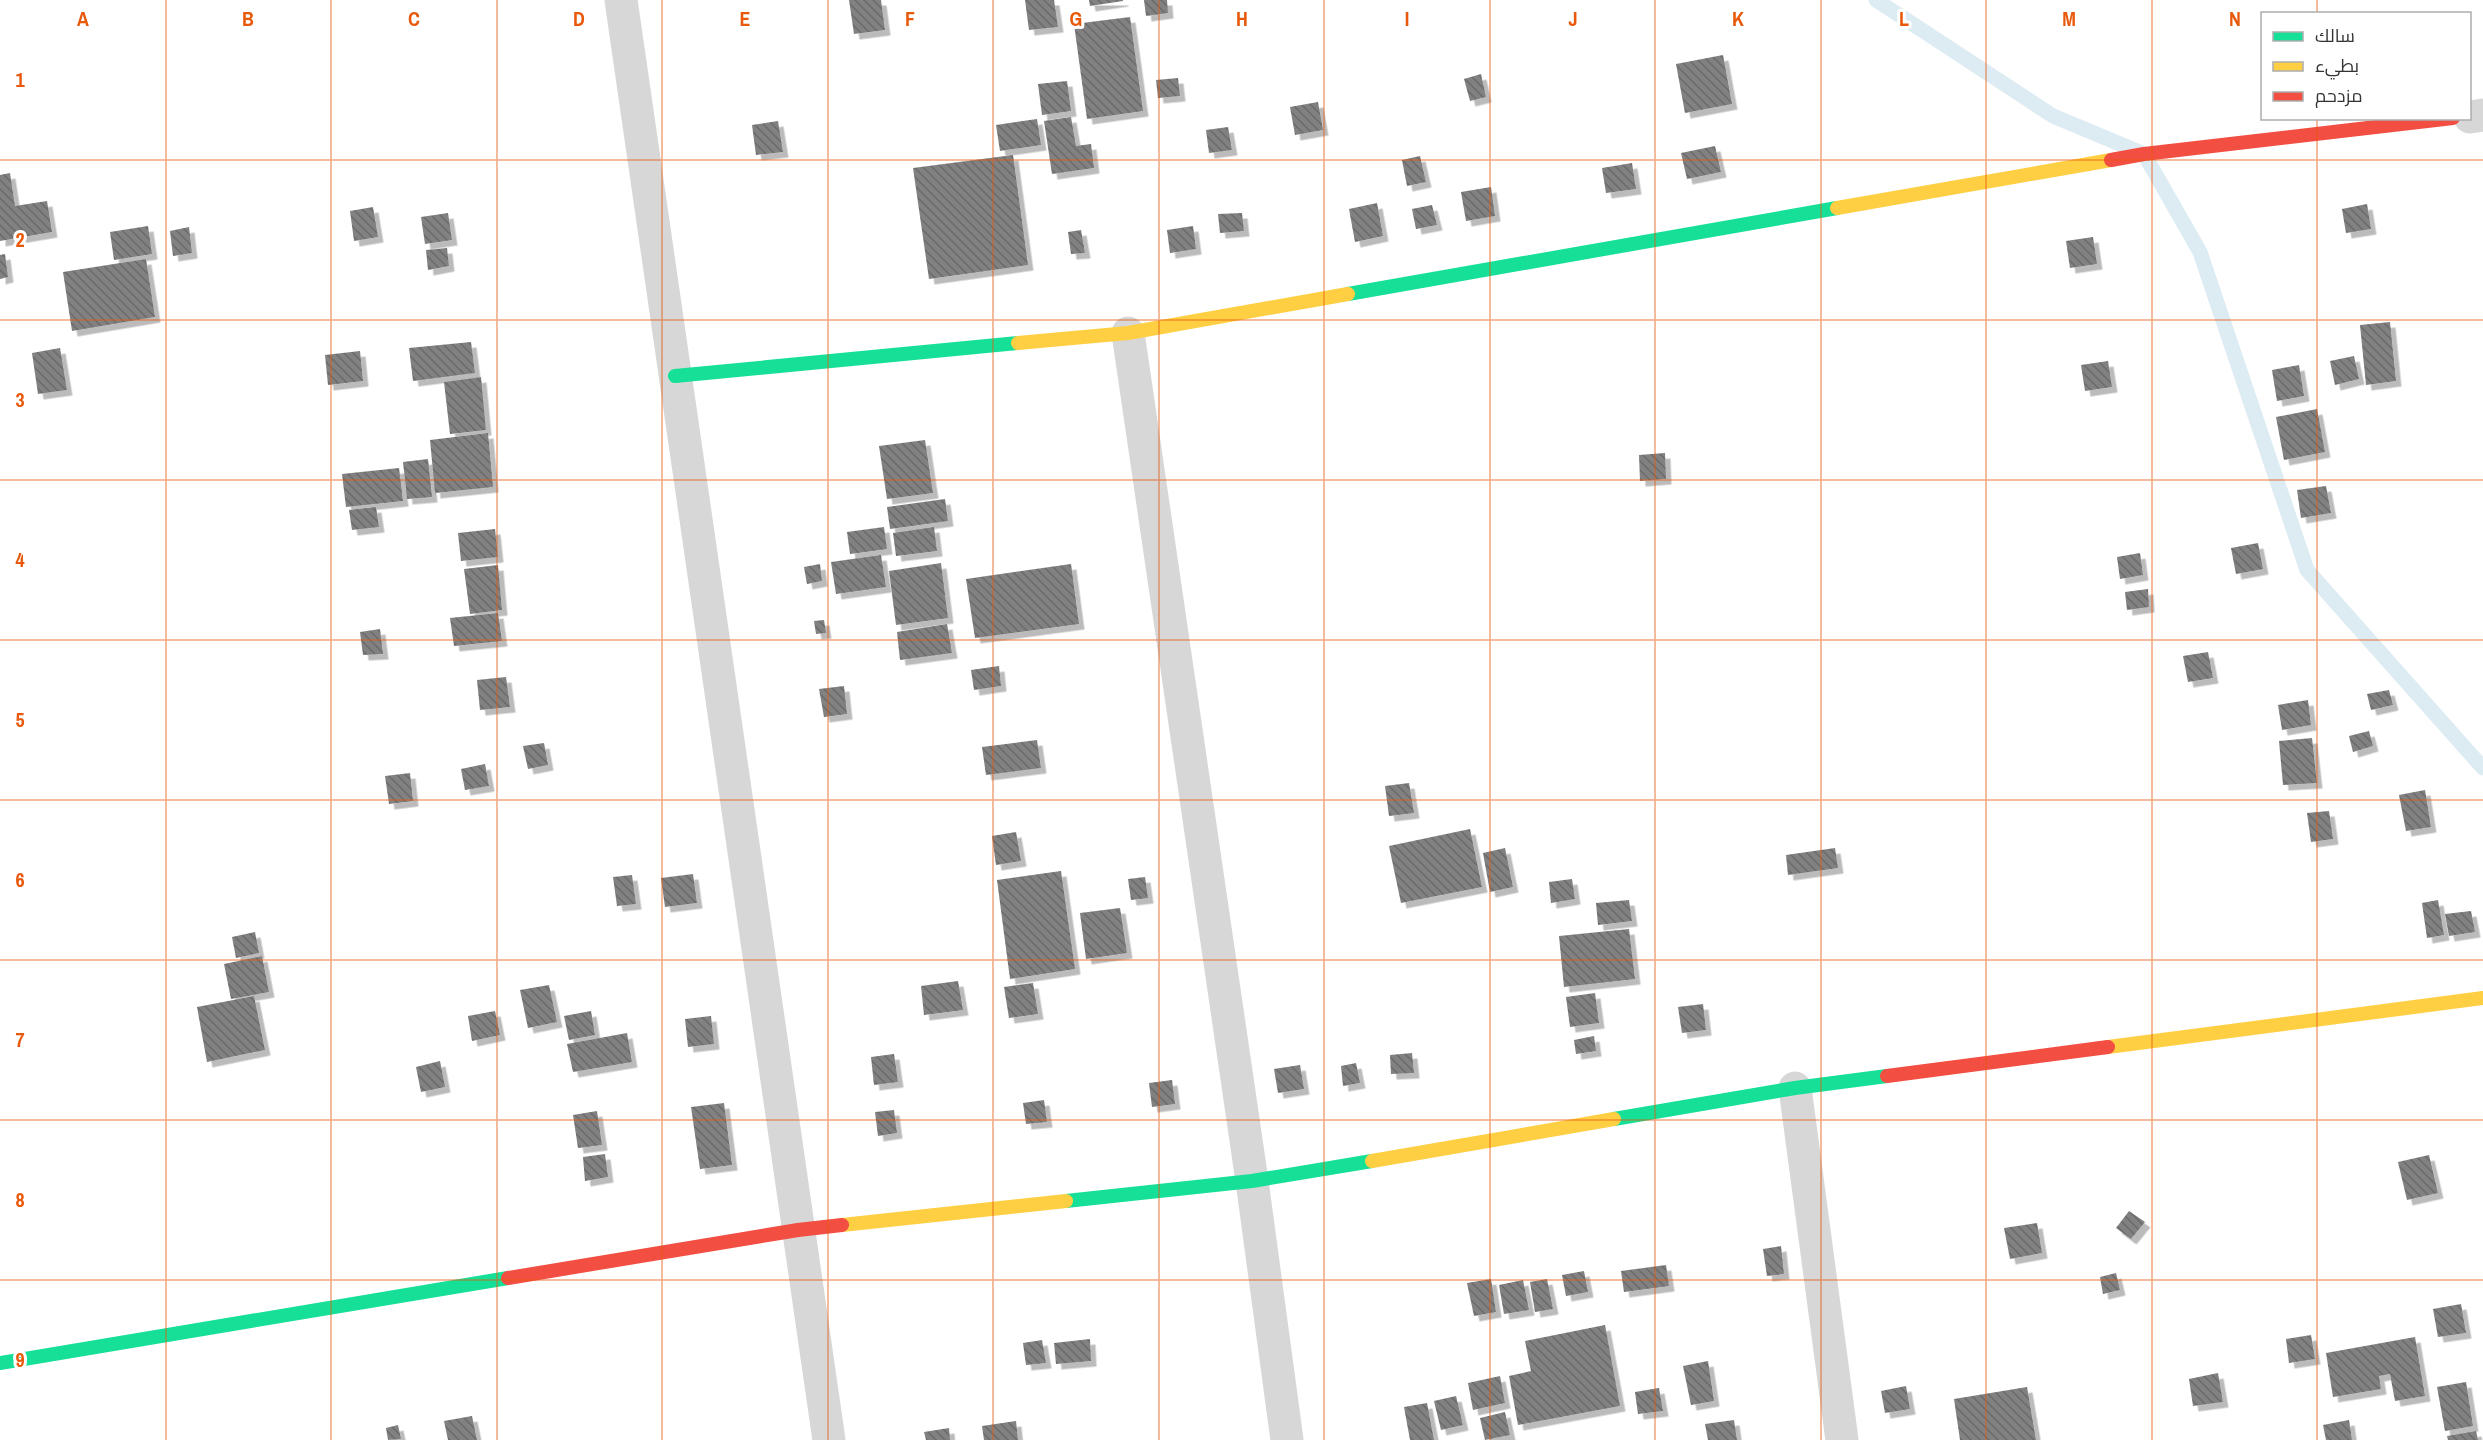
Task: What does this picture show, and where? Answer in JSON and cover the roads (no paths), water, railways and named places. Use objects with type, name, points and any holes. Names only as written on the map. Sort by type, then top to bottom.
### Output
[{"type":"street","points":[[621,0],[829,1440]]},
{"type":"street","points":[[675,376],[1128,333],[2144,154],[2436,120]]},
{"type":"street","points":[[1128,333],[1252,1181],[1287,1440]]},
{"type":"street","points":[[0,1363],[798,1230],[1252,1181],[1795,1088],[2483,998]]},
{"type":"street","points":[[1795,1088],[1842,1440]]},
{"type":"waterway","points":[[1876,0],[2053,116],[2144,154],[2200,252],[2307,570],[2483,768]]}]
